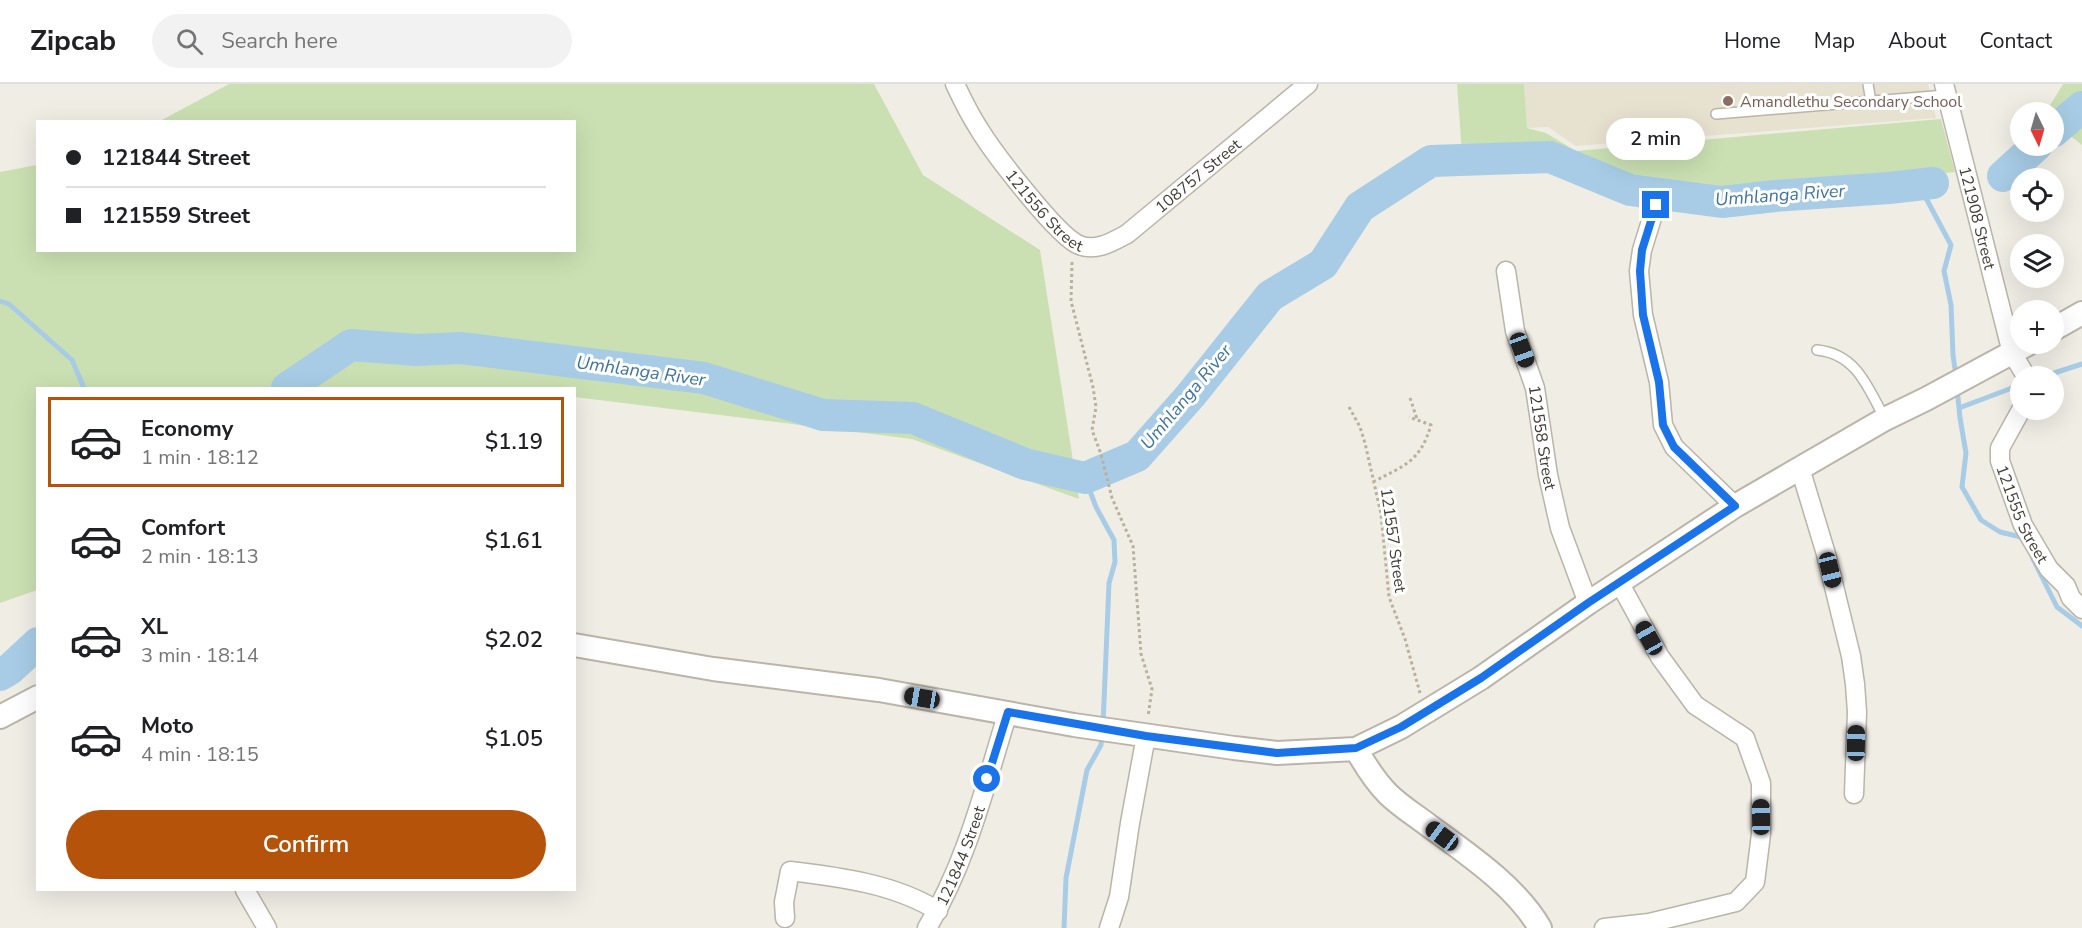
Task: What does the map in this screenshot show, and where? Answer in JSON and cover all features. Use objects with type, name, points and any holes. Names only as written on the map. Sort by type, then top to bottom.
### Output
[{"type":"street","name":"108757 Street","points":[[1078,245],[1102,246],[1126,234],[1308,84]]},
{"type":"street","name":"121556 Street","points":[[960,85],[979,130],[1001,160],[1044,213],[1078,245]]},
{"type":"street","name":"121908 Street","points":[[1945,90],[2010,344]]},
{"type":"street","points":[[1656,205],[1642,250],[1640,271],[1643,315],[1659,382],[1663,425],[1674,447],[1735,506]]},
{"type":"street","name":"121558 Street","points":[[1506,271],[1515,331],[1535,388],[1548,475],[1560,528],[1588,603]]},
{"type":"street","points":[[2064,323],[2082,313]]},
{"type":"street","points":[[576,645],[713,669],[879,690],[1137,735],[1277,753],[1356,748],[1401,727],[1481,678],[1619,582],[1735,506],[1885,419],[2010,353]]},
{"type":"street","name":"121555 Street","points":[[2015,420],[2000,448],[2000,461],[2024,525],[2049,569],[2066,586],[2071,598],[2082,609]]},
{"type":"street","points":[[1800,468],[1826,554],[1851,656],[1857,712],[1854,794]]},
{"type":"street","points":[[1604,928],[1649,923],[1736,902],[1755,882],[1761,834],[1761,783],[1745,738],[1695,705],[1659,657],[1619,582]]},
{"type":"street","points":[[0,717],[36,697]]},
{"type":"street","name":"121844 Street","points":[[927,928],[938,911],[961,863],[1008,712]]},
{"type":"street","points":[[1109,928],[1119,897],[1130,822],[1137,735]]},
{"type":"street","points":[[1356,748],[1389,795],[1472,858],[1515,896],[1540,928]]},
{"type":"street","points":[[785,918],[784,902],[790,871],[873,885],[899,892],[938,911]]},
{"type":"street","points":[[246,891],[267,928]]},
{"type":"lane","points":[[1868,84],[1871,102]]},
{"type":"lane","points":[[1716,114],[1871,102],[1945,90]]},
{"type":"lane","points":[[1817,350],[1840,355],[1858,371],[1885,419]]},
{"type":"path","name":"121556 Street","points":[[1078,245],[1074,251],[1071,273],[1071,301],[1094,387],[1096,407],[1092,430],[1101,454],[1112,498],[1132,546],[1141,654],[1152,689],[1137,735]]},
{"type":"path","points":[[1410,398],[1417,419]]},
{"type":"path","name":"121557 Street","points":[[1349,407],[1360,427],[1365,443],[1380,514],[1389,597],[1405,639],[1426,712]]},
{"type":"path","points":[[1373,482],[1409,464],[1419,453],[1431,425],[1409,417]]},
{"type":"shaded area","name":"Amandlethu Secondary School","points":[[1524,84],[1928,84],[1936,118],[1576,146],[1548,127],[1527,128]]},
{"type":"green space","points":[[229,84],[874,84],[923,175],[1040,250],[1079,499],[912,439],[576,397],[576,387],[36,387],[36,590],[0,603],[0,172],[36,165],[36,252],[576,252],[576,120],[162,120]]},
{"type":"green space","points":[[1457,84],[1524,84],[1527,128],[1546,133],[1576,151],[1941,119],[1955,172],[1721,196],[1632,184],[1551,150],[1462,154]]},
{"type":"green space","points":[[2063,84],[2082,84],[2082,145],[2064,131],[2064,102],[2052,102]]},
{"type":"waterway","name":"Umhlanga River","points":[[2064,122],[2082,107]]},
{"type":"waterway","name":"Umhlanga River","points":[[2003,176],[2025,156]]},
{"type":"waterway","name":"Umhlanga River","points":[[288,387],[351,345],[416,350],[461,348],[704,378],[823,415],[913,418],[1025,464],[1085,478],[1137,456],[1191,395],[1270,296],[1323,264],[1360,207],[1431,161],[1550,157],[1630,190],[1722,202],[1933,183]]},
{"type":"waterway","points":[[1919,185],[1951,245],[1944,271],[1951,305],[1956,376]]},
{"type":"waterway","points":[[0,301],[9,304],[72,360],[84,387]]},
{"type":"waterway","points":[[2064,370],[2082,364]]},
{"type":"waterway","points":[[1957,388],[1966,453],[1962,487],[1981,520],[2000,532],[2021,537],[2023,540]]},
{"type":"waterway","points":[[1959,408],[2010,389]]},
{"type":"waterway","points":[[1085,478],[1096,507],[1114,540],[1115,562],[1109,583],[1103,725]]},
{"type":"waterway","points":[[2033,559],[2057,607],[2082,626]]},
{"type":"waterway","name":"Umhlanga River","points":[[0,675],[10,669],[36,645]]},
{"type":"waterway","points":[[1064,928],[1066,878],[1087,770],[1101,745],[1102,734]]},
{"type":"place","name":"Amandlethu Secondary School","points":[[1728,101]]},
{"type":"route","points":[[987,779],[1008,712],[1146,736],[1277,753],[1356,748],[1401,727],[1481,678],[1588,603],[1735,506],[1674,447],[1663,425],[1659,382],[1643,315],[1640,271],[1642,250],[1656,205]]}]
